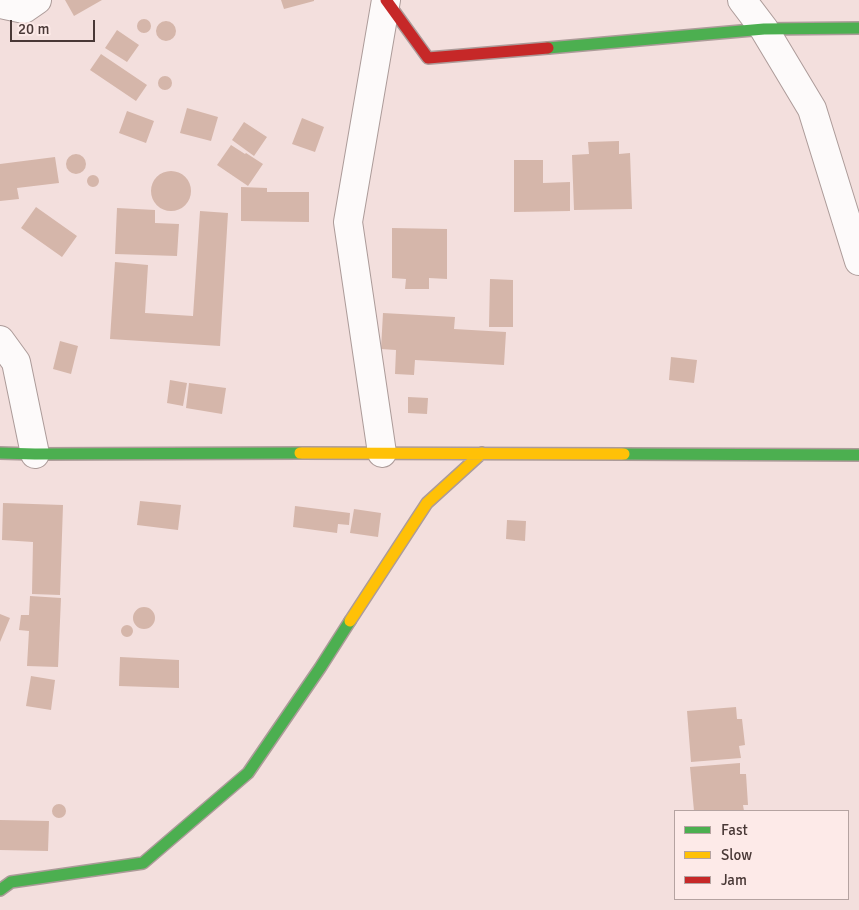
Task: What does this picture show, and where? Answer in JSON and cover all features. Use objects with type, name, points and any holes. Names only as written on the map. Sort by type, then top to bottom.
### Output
[{"type":"street","points":[[0,4],[24,10],[37,0]]},
{"type":"street","points":[[386,0],[428,58],[764,29],[859,28]]},
{"type":"street","points":[[382,453],[348,222],[386,0]]},
{"type":"street","points":[[742,0],[764,29],[812,110],[859,260]]},
{"type":"street","points":[[0,340],[16,362],[35,454]]},
{"type":"street","points":[[0,452],[35,454],[482,453],[859,455]]},
{"type":"street","points":[[0,890],[11,882],[143,863],[248,773],[428,504],[482,453]]},
{"type":"building","points":[[65,0],[102,0],[74,16]]},
{"type":"building","points":[[281,0],[314,0],[314,1],[284,9]]},
{"type":"building","points":[[144,19],[149,21],[151,26],[149,31],[144,33],[139,31],[137,26],[139,21]]},
{"type":"building","points":[[166,21],[173,24],[176,31],[173,38],[166,41],[159,38],[156,31],[159,24]]},
{"type":"building","points":[[117,30],[139,45],[127,62],[105,48]]},
{"type":"building","points":[[101,54],[147,85],[136,101],[90,70]]},
{"type":"building","points":[[165,76],[170,78],[172,83],[170,88],[165,90],[160,88],[158,83],[160,78]]},
{"type":"building","points":[[187,108],[218,117],[211,141],[180,133]]},
{"type":"building","points":[[127,111],[154,121],[146,143],[119,133]]},
{"type":"building","points":[[302,118],[324,127],[315,152],[292,144]]},
{"type":"building","points":[[244,122],[267,137],[254,156],[232,140]]},
{"type":"building","points":[[619,141],[619,154],[630,153],[632,209],[574,210],[572,155],[589,154],[588,142]]},
{"type":"building","points":[[231,145],[263,164],[248,186],[217,165]]},
{"type":"building","points":[[76,154],[83,157],[86,164],[83,171],[76,174],[69,171],[66,164],[69,157]]},
{"type":"building","points":[[55,157],[59,183],[17,188],[19,199],[0,201],[0,164]]},
{"type":"building","points":[[514,160],[543,160],[543,183],[570,182],[570,211],[514,212]]},
{"type":"building","points":[[167,171],[175,171],[182,174],[188,180],[191,191],[188,202],[182,208],[175,211],[167,211],[160,208],[154,202],[151,195],[151,187],[154,180],[160,174]]},
{"type":"building","points":[[91,175],[95,175],[99,181],[95,187],[91,187],[87,183],[87,179]]},
{"type":"building","points":[[241,187],[267,188],[267,192],[309,192],[309,222],[241,221]]},
{"type":"building","points":[[36,207],[77,236],[62,257],[21,228]]},
{"type":"building","points":[[117,208],[155,210],[155,223],[179,224],[177,256],[115,254]]},
{"type":"building","points":[[200,211],[228,213],[220,346],[110,339],[115,262],[148,265],[145,313],[193,316]]},
{"type":"building","points":[[392,228],[447,229],[447,279],[429,278],[429,289],[405,289],[406,279],[392,278]]},
{"type":"building","points":[[490,279],[513,280],[513,327],[489,327]]},
{"type":"building","points":[[383,313],[455,317],[454,329],[506,332],[504,365],[415,360],[414,375],[395,374],[396,350],[381,349]]},
{"type":"building","points":[[60,341],[78,346],[71,374],[53,369]]},
{"type":"building","points":[[671,357],[697,360],[694,383],[669,380]]},
{"type":"building","points":[[170,380],[187,383],[183,406],[167,403]]},
{"type":"building","points":[[189,383],[226,388],[222,414],[186,408]]},
{"type":"building","points":[[408,397],[428,398],[427,414],[408,413]]},
{"type":"building","points":[[140,501],[181,505],[178,530],[137,525]]},
{"type":"building","points":[[3,503],[63,505],[60,595],[32,594],[33,542],[2,540]]},
{"type":"building","points":[[295,506],[350,513],[349,525],[338,524],[337,533],[293,527]]},
{"type":"building","points":[[354,509],[381,513],[378,537],[350,533]]},
{"type":"building","points":[[507,520],[526,521],[525,541],[506,539]]},
{"type":"building","points":[[30,596],[61,598],[58,667],[27,666],[29,631],[19,630],[21,615],[29,615]]},
{"type":"building","points":[[144,607],[152,610],[155,618],[152,626],[144,629],[136,626],[133,618],[136,610]]},
{"type":"building","points":[[0,614],[10,618],[0,642]]},
{"type":"building","points":[[125,625],[129,625],[133,631],[129,637],[125,637],[121,633],[121,629]]},
{"type":"building","points":[[120,657],[179,660],[179,688],[119,686]]},
{"type":"building","points":[[31,676],[55,680],[51,710],[26,706]]},
{"type":"building","points":[[736,707],[737,719],[742,719],[745,745],[739,746],[741,758],[691,762],[687,711]]},
{"type":"building","points":[[740,763],[740,774],[746,774],[748,805],[743,805],[744,810],[694,810],[690,767]]},
{"type":"building","points":[[59,804],[64,806],[66,811],[64,816],[59,818],[54,816],[52,811],[54,806]]},
{"type":"building","points":[[0,820],[49,821],[48,851],[0,850]]},
{"type":"traffic: fast","points":[[548,48],[764,29],[859,28]]},
{"type":"traffic: fast","points":[[0,453],[300,453]]},
{"type":"traffic: fast","points":[[624,454],[859,455]]},
{"type":"traffic: fast","points":[[0,890],[11,882],[143,863],[248,773],[350,621]]},
{"type":"traffic: slow","points":[[300,453],[624,454]]},
{"type":"traffic: slow","points":[[350,621],[427,503],[482,453]]},
{"type":"traffic: jam","points":[[386,0],[428,58],[548,48]]}]
